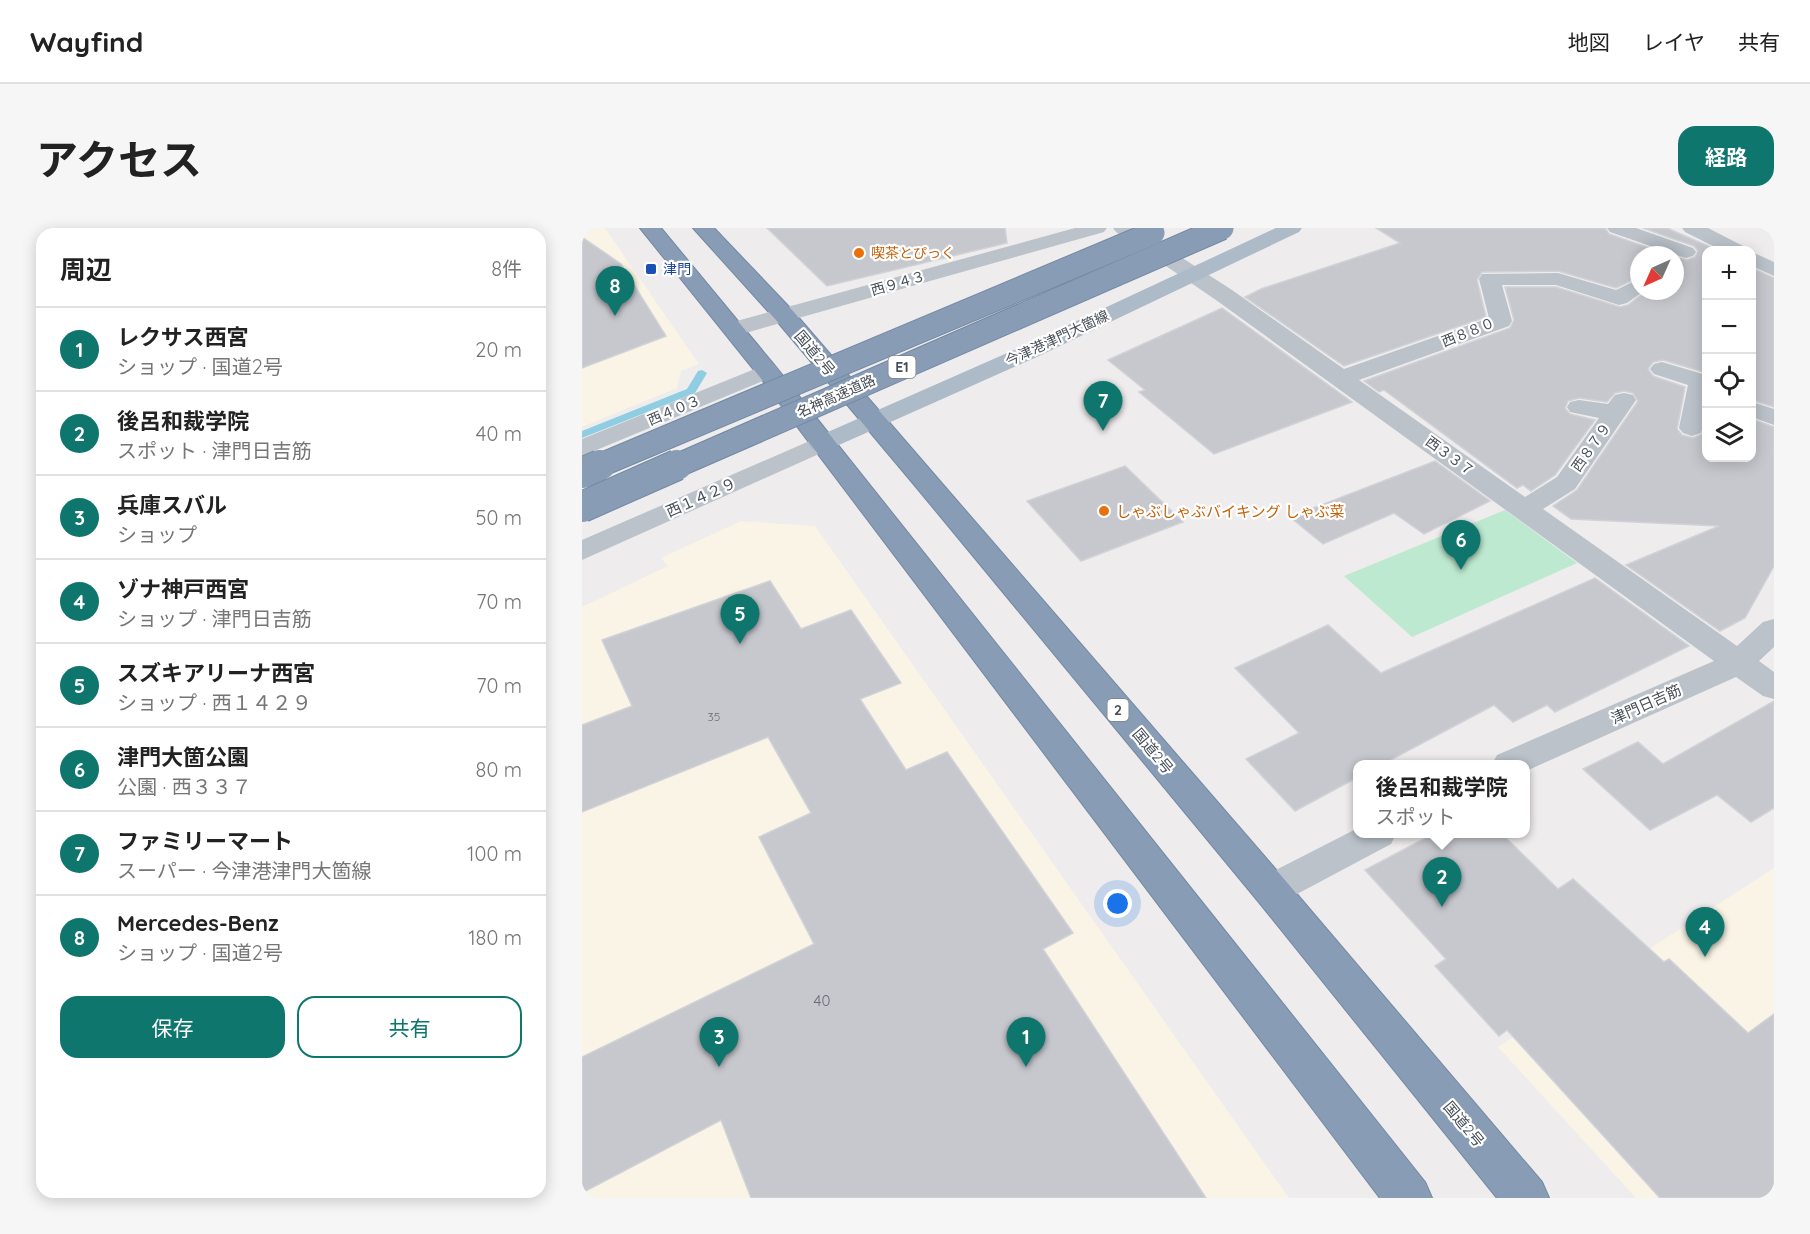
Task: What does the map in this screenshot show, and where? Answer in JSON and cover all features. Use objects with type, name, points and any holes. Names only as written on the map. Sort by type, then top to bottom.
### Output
[{"type":"highway","points":[[650,228],[767,371],[821,444],[1409,1198]]},
{"type":"highway","name":"国道2号","points":[[703,228],[784,315],[1270,890],[1526,1198]]},
{"type":"highway","name":"名神高速道路","points":[[582,473],[1164,228]]},
{"type":"highway","name":"名神高速道路","points":[[582,507],[1222,228]]},
{"type":"main road","name":"今津港津門大箇線","points":[[821,444],[1031,351],[1292,228]]},
{"type":"street","name":"西９４３","points":[[734,329],[1097,228]]},
{"type":"street","name":"西３３７","points":[[1123,228],[1194,273],[1774,688]]},
{"type":"street","points":[[1617,228],[1658,246]]},
{"type":"street","points":[[1692,228],[1728,246]]},
{"type":"street","points":[[1684,256],[1702,258]]},
{"type":"street","points":[[1756,260],[1774,270]]},
{"type":"street","points":[[1756,268],[1774,270]]},
{"type":"street","name":"西８８０","points":[[1341,378],[1501,321],[1490,279],[1558,279],[1619,298],[1630,291]]},
{"type":"street","points":[[1662,369],[1701,381],[1702,387]]},
{"type":"street","name":"西４０３","points":[[582,448],[767,371]]},
{"type":"street","points":[[1692,428],[1702,396]]},
{"type":"street","name":"西８７９","points":[[1524,509],[1566,483],[1620,407],[1579,406]]},
{"type":"street","points":[[1756,410],[1774,417]]},
{"type":"street","name":"西１４２９","points":[[582,551],[821,444]]},
{"type":"street","name":"津門日吉筋","points":[[1520,760],[1738,663],[1774,628]]},
{"type":"street","points":[[1270,890],[1370,838]]},
{"type":"shaded area","points":[[582,228],[605,228],[699,364],[681,371],[677,388],[582,427]]},
{"type":"shaded area","points":[[741,521],[815,526],[1289,1198],[582,1198],[582,607],[668,566],[661,558]]},
{"type":"shaded area","points":[[1774,868],[1774,1198],[1636,1198],[1498,1047]]},
{"type":"green space","points":[[1505,510],[1577,563],[1412,637],[1344,576]]},
{"type":"building","points":[[767,228],[1005,228],[1007,243],[827,286]]},
{"type":"building","points":[[1376,228],[1605,228],[1609,234],[1643,246],[1630,246],[1630,281],[1616,288],[1558,271],[1482,272],[1477,280],[1486,317],[1344,366],[1245,297],[1261,289],[1400,243]]},
{"type":"building","points":[[1643,228],[1667,228],[1708,246],[1702,246],[1702,372],[1663,360],[1653,362],[1648,369],[1653,376],[1685,387],[1677,429],[1682,435],[1693,438],[1702,434],[1702,462],[1756,462],[1756,420],[1774,427],[1774,566],[1745,618],[1720,631],[1626,565],[1719,526],[1571,519],[1553,506],[1577,490],[1638,401],[1633,393],[1624,391],[1615,393],[1607,402],[1579,398],[1568,401],[1565,408],[1570,414],[1595,420],[1555,475],[1531,491],[1523,485],[1517,488],[1384,390],[1379,392],[1364,381],[1510,328],[1514,320],[1505,287],[1556,287],[1620,307],[1634,300],[1684,300],[1684,259],[1695,257],[1698,251],[1694,246]]},
{"type":"building","points":[[582,237],[621,264],[666,336],[582,368]]},
{"type":"building","points":[[1756,270],[1774,278],[1774,407],[1756,401]]},
{"type":"building","points":[[1222,308],[1352,402],[1214,454],[1139,392],[1145,390],[1108,360]]},
{"type":"building","points":[[1435,461],[1490,501],[1424,534],[1394,513],[1323,544],[1290,517]]},
{"type":"building","name":"しゃぶしゃぶバイキング しゃぶ菜","points":[[1125,466],[1183,522],[1081,561],[1027,501]]},
{"type":"building","points":[[1595,578],[1689,646],[1555,712],[1547,705],[1513,722],[1494,705],[1390,760],[1353,760],[1353,780],[1295,811],[1246,759],[1299,733],[1235,668],[1328,625],[1381,673]]},
{"type":"building","points":[[770,581],[801,629],[851,610],[901,683],[860,699],[906,770],[947,752],[1073,933],[1043,949],[1206,1198],[751,1198],[721,1120],[582,1193],[582,1057],[814,944],[759,837],[811,813],[768,737],[582,812],[582,725],[632,706],[602,640]]},
{"type":"building","points":[[1774,701],[1774,808],[1751,822],[1717,795],[1650,830],[1583,769],[1638,742],[1663,764]]},
{"type":"building","points":[[1425,838],[1506,838],[1558,889],[1573,879],[1664,962],[1669,959],[1748,1033],[1774,1014],[1774,1198],[1660,1198],[1507,1030],[1499,1036],[1435,966],[1446,959],[1365,870]]},
{"type":"waterway","points":[[582,435],[691,391],[702,373]]},
{"type":"place","name":"喫茶とぴっく","points":[[859,253]]},
{"type":"place","name":"津門","points":[[651,269]]},
{"type":"place","name":"Mercedes-Benz","points":[[615,316]]},
{"type":"place","name":"ファミリーマート","points":[[1103,431]]},
{"type":"place","name":"しゃぶしゃぶバイキング しゃぶ菜","points":[[1104,511]]},
{"type":"place","name":"津門大箇公園","points":[[1461,570]]},
{"type":"place","name":"スズキアリーナ西宮","points":[[740,644]]},
{"type":"place","name":"後呂和裁学院","points":[[1442,907]]},
{"type":"place","name":"ゾナ神戸西宮","points":[[1705,957]]},
{"type":"place","name":"兵庫スバル","points":[[719,1067]]},
{"type":"place","name":"レクサス西宮","points":[[1026,1067]]}]
